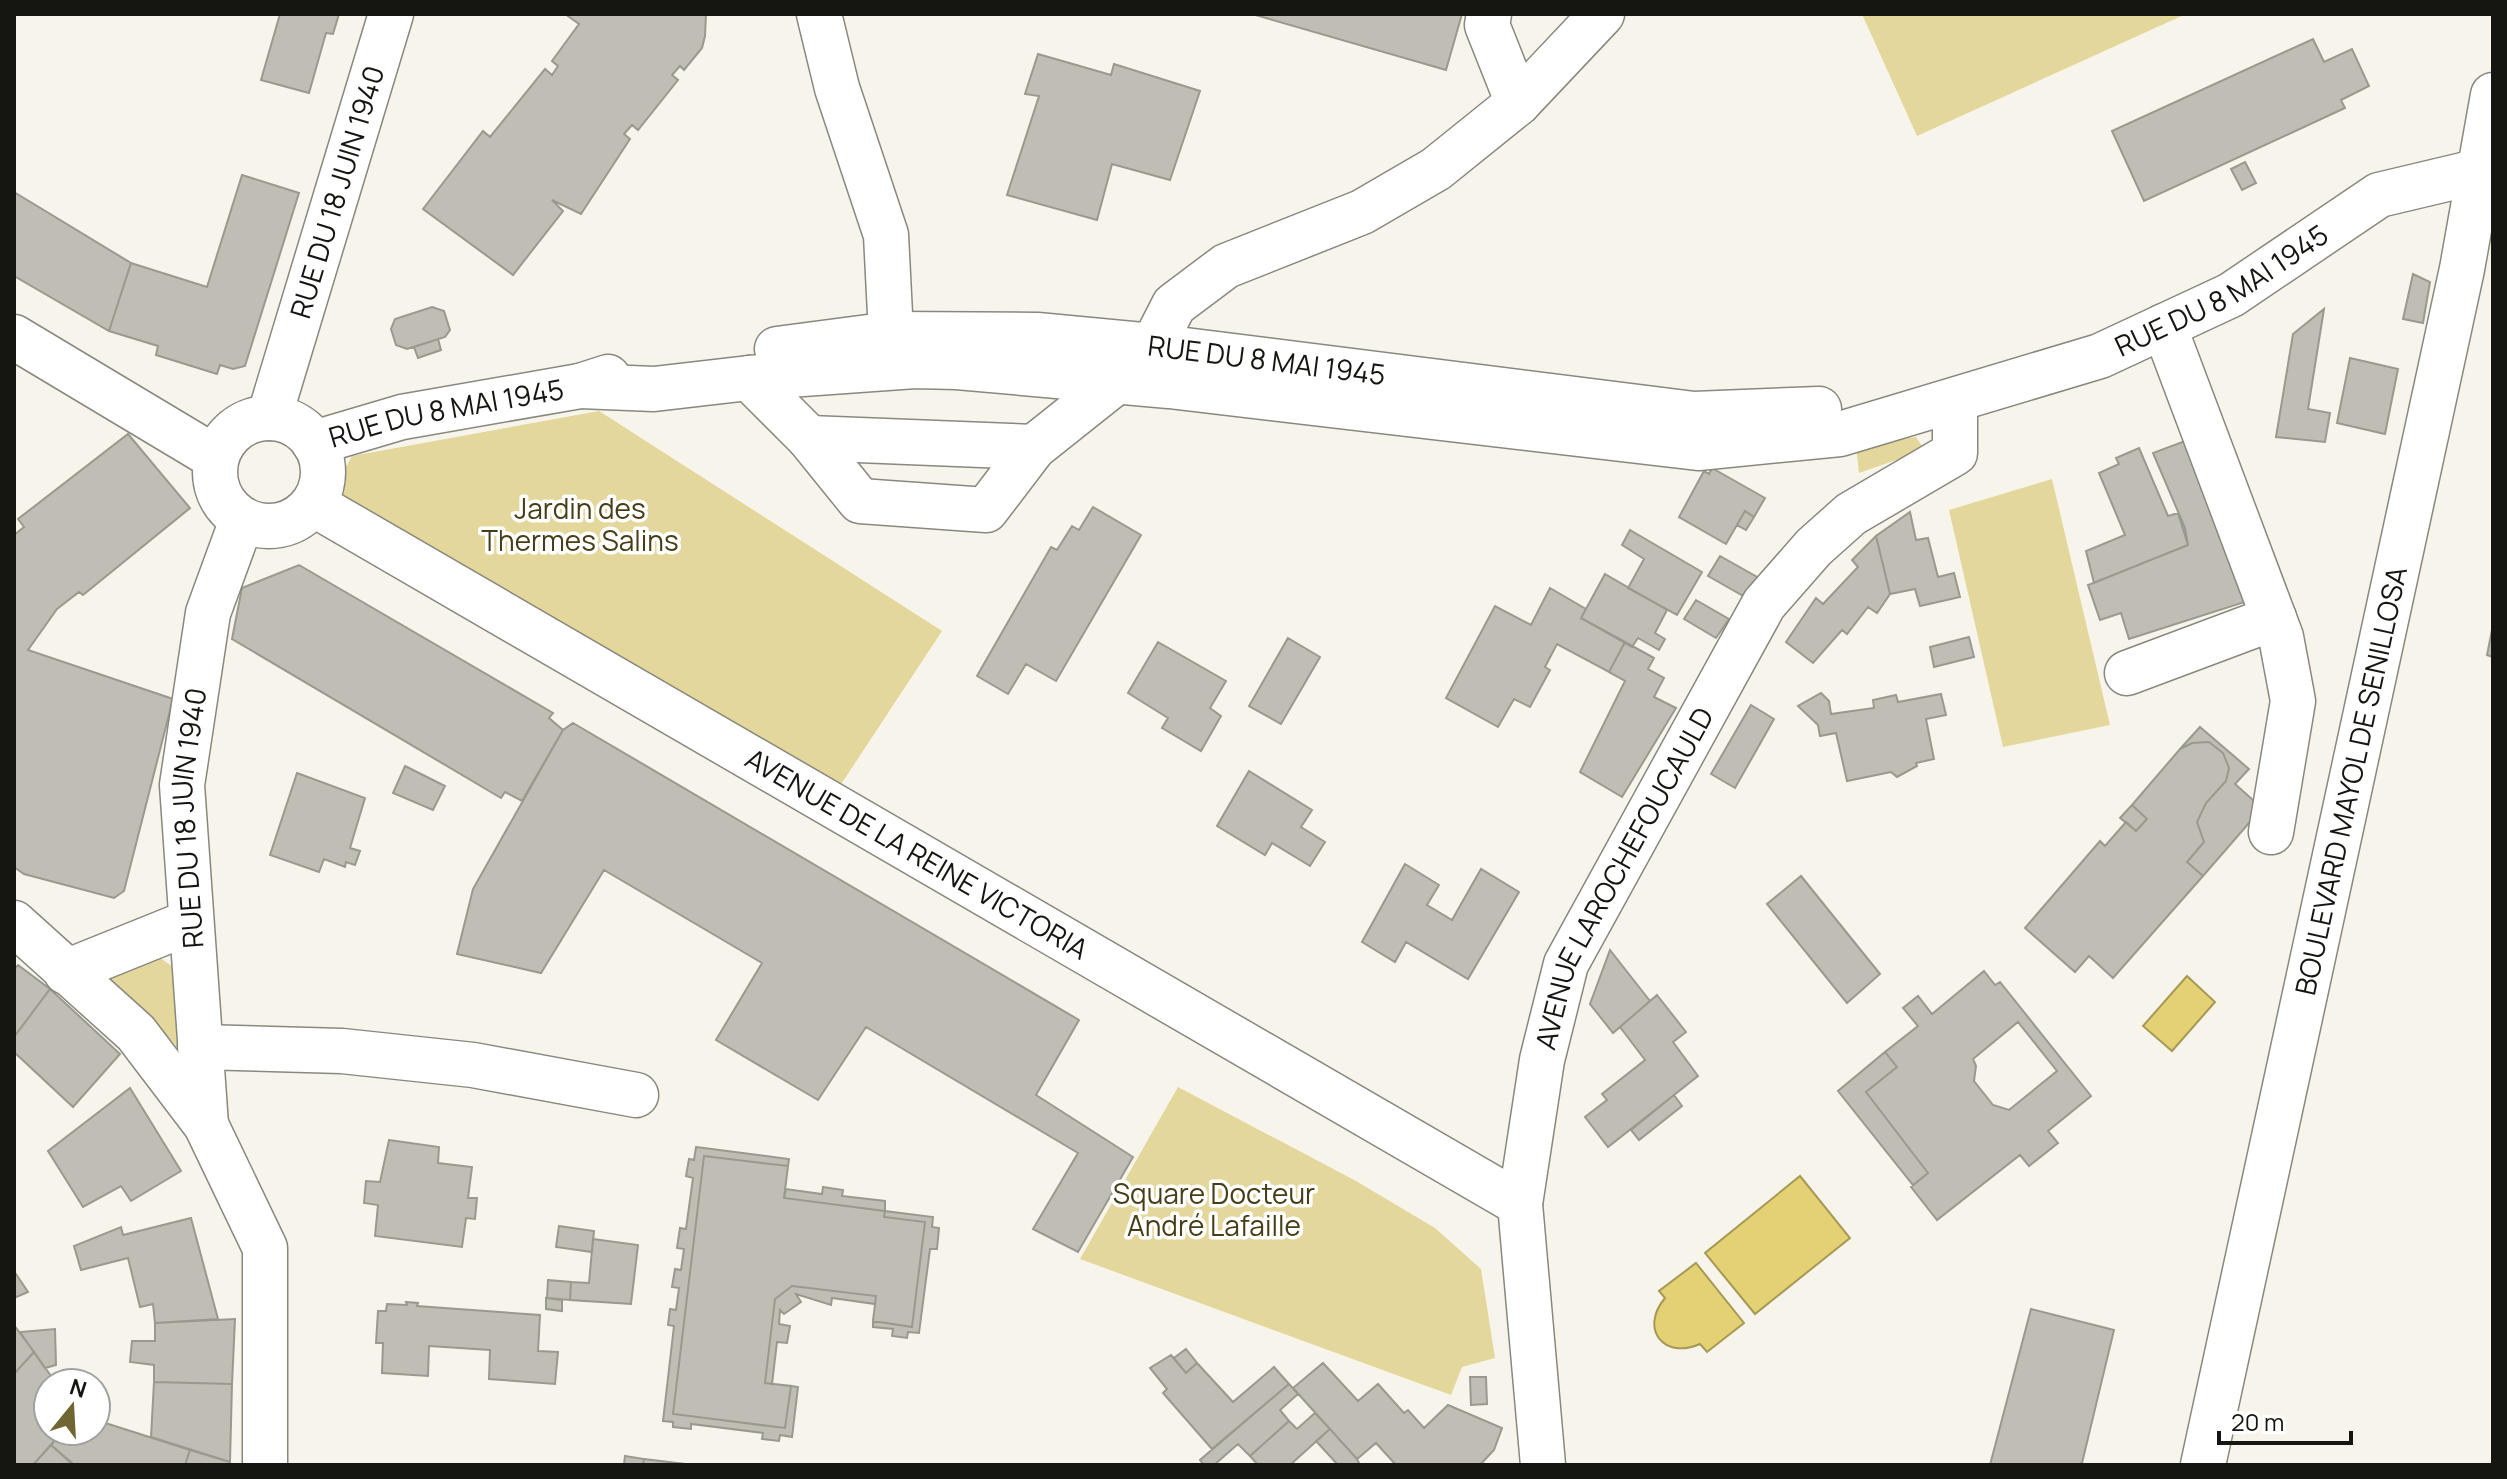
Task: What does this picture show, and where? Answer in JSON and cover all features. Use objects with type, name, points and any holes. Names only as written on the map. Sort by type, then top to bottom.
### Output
[{"type":"street","name":"RUE DU 18 JUIN 1940","points":[[269,418],[391,14]]},
{"type":"street","points":[[819,14],[837,88],[886,235],[891,334]]},
{"type":"street","points":[[1489,14],[1487,25],[1518,103]]},
{"type":"street","points":[[1153,346],[1174,305],[1226,266],[1362,212],[1436,169],[1518,103],[1602,14]]},
{"type":"street","name":"BOULEVARD MAYOL DE SENILLOSA","points":[[2203,1465],[2480,171],[2493,95]]},
{"type":"street","name":"RUE DU 8 MAI 1945","points":[[580,386],[654,389],[749,378],[915,366],[1117,381],[1698,448],[1840,434],[2100,356],[2231,295],[2379,195],[2480,171]]},
{"type":"street","points":[[2164,326],[2274,618],[2293,701],[2271,832]]},
{"type":"street","name":"RUE DU 8 MAI 1945","points":[[314,443],[402,417],[580,386],[653,361],[891,334],[1037,335],[1153,346],[1694,414],[1955,401]]},
{"type":"street","points":[[14,337],[216,458]]},
{"type":"street","points":[[749,378],[809,438],[860,501],[986,510],[1034,447],[1117,381]]},
{"type":"street","name":"AVENUE LAROCHEFOUCAULD","points":[[1536,1460],[1520,1204],[1542,1060],[1566,964],[1764,604],[1814,547],[1851,514],[1955,453],[1955,401]]},
{"type":"street","points":[[269,418],[287,421],[302,429],[314,443],[324,474],[313,504],[302,516],[273,527],[257,526],[242,520],[228,509],[218,493],[214,476],[216,458],[223,442],[235,429],[251,420],[269,418]]},
{"type":"street","points":[[809,438],[1034,447]]},
{"type":"street","name":"AVENUE DE LA REINE VICTORIA","points":[[313,504],[1520,1204]]},
{"type":"street","name":"RUE DU 18 JUIN 1940","points":[[206,1125],[182,785],[208,613],[242,520]]},
{"type":"street","points":[[2127,673],[2274,618]]},
{"type":"street","points":[[66,972],[190,922]]},
{"type":"street","points":[[14,923],[136,1033],[206,1125],[265,1248],[265,1465]]},
{"type":"street","points":[[200,1047],[342,1051],[473,1065],[636,1095]]},
{"type":"green space","points":[[1862,14],[2186,14],[1917,136]]},
{"type":"green space","name":"Jardin des Thermes Salins","points":[[599,411],[942,631],[832,798],[330,497],[352,456]]},
{"type":"green space","points":[[1916,437],[1922,446],[1916,453],[1859,473],[1856,446]]},
{"type":"green space","points":[[2052,479],[2110,725],[2003,747],[1949,510]]},
{"type":"green space","points":[[156,955],[173,967],[180,1050],[137,1003],[102,974]]},
{"type":"green space","name":"Square Docteur André Lafaille","points":[[1178,1087],[1356,1181],[1435,1228],[1481,1269],[1495,1358],[1462,1367],[1451,1395],[1080,1259]]},
{"type":"shaded area","points":[[2187,976],[2215,1002],[2172,1051],[2143,1026]]},
{"type":"shaded area","points":[[1800,1176],[1850,1238],[1755,1314],[1705,1253]]},
{"type":"shaded area","points":[[1696,1263],[1744,1323],[1707,1352],[1700,1344],[1687,1348],[1666,1345],[1655,1330],[1654,1321],[1665,1298],[1659,1291]]},
{"type":"building","points":[[280,14],[339,14],[333,34],[326,33],[309,93],[261,80]]},
{"type":"building","points":[[565,14],[706,14],[705,36],[702,48],[684,70],[680,66],[672,75],[678,80],[638,130],[632,125],[624,134],[630,139],[581,214],[552,200],[563,211],[513,275],[423,209],[483,131],[490,137],[545,69],[552,75],[558,66],[552,61],[579,24]]},
{"type":"building","points":[[1252,14],[1462,14],[1446,70]]},
{"type":"building","points":[[2313,39],[2324,62],[2352,49],[2369,86],[2341,100],[2345,108],[2144,201],[2112,131]]},
{"type":"building","points":[[1038,54],[1111,75],[1114,64],[1200,91],[1170,180],[1112,164],[1097,220],[1007,195],[1039,96],[1025,94]]},
{"type":"building","points":[[2245,162],[2256,183],[2242,190],[2231,169]]},
{"type":"building","points":[[242,175],[299,193],[245,366],[233,369],[220,365],[217,374],[156,355],[158,346],[109,331],[131,263],[207,287]]},
{"type":"building","points":[[14,192],[131,263],[109,331],[14,276]]},
{"type":"building","points":[[2413,274],[2430,282],[2423,323],[2403,319]]},
{"type":"building","points":[[432,307],[444,311],[450,330],[445,337],[407,349],[396,345],[391,329],[395,319]]},
{"type":"building","points":[[2324,309],[2308,409],[2330,413],[2325,442],[2276,437],[2293,334]]},
{"type":"building","points":[[438,339],[441,350],[418,358],[414,347]]},
{"type":"building","points":[[2350,358],[2398,369],[2385,434],[2337,423]]},
{"type":"building","points":[[128,434],[190,508],[83,595],[79,592],[57,609],[28,650],[173,699],[124,891],[114,898],[24,874],[14,867],[14,535],[24,527],[18,519]]},
{"type":"building","points":[[2185,441],[2251,600],[2129,639],[2121,613],[2100,620],[2088,585],[2188,545],[2185,528],[2153,453]]},
{"type":"building","points":[[2139,448],[2168,516],[2178,513],[2188,545],[2094,583],[2086,551],[2125,535],[2099,473],[2119,464],[2116,458]]},
{"type":"building","points":[[1712,468],[1765,498],[1754,517],[1745,511],[1726,544],[1679,517],[1704,471],[1709,474]]},
{"type":"building","points":[[1093,507],[1141,535],[1056,681],[1026,664],[1008,694],[977,676],[1051,547],[1057,550],[1072,526],[1079,530]]},
{"type":"building","points":[[1745,511],[1754,517],[1746,530],[1737,525]]},
{"type":"building","points":[[1910,512],[1916,540],[1928,538],[1938,577],[1954,573],[1960,597],[1920,606],[1915,589],[1890,594],[1876,536]]},
{"type":"building","points":[[1630,530],[1702,572],[1677,615],[1628,588],[1644,559],[1622,545]]},
{"type":"building","points":[[1876,536],[1890,594],[1877,613],[1868,607],[1847,634],[1842,630],[1813,663],[1786,642],[1816,598],[1823,604],[1858,567],[1852,560]]},
{"type":"building","points":[[1720,556],[1759,578],[1745,597],[1708,576]]},
{"type":"building","points":[[299,565],[553,713],[549,718],[563,730],[522,801],[505,792],[501,798],[232,639],[242,588]]},
{"type":"building","points":[[1605,574],[1667,610],[1655,633],[1665,639],[1659,650],[1638,638],[1632,647],[1581,618]]},
{"type":"building","points":[[1550,588],[1586,609],[1581,618],[1625,642],[1609,672],[1557,644],[1545,667],[1550,670],[1530,707],[1514,699],[1498,727],[1446,698],[1495,606],[1531,625]]},
{"type":"building","points":[[1696,600],[1729,619],[1716,638],[1684,619]]},
{"type":"building","points":[[2493,625],[2493,657],[2487,655]]},
{"type":"building","points":[[1969,637],[1974,657],[1934,667],[1930,647]]},
{"type":"building","points":[[1288,638],[1320,657],[1281,724],[1249,706]]},
{"type":"building","points":[[1158,642],[1226,681],[1210,708],[1221,716],[1201,751],[1162,728],[1168,718],[1128,693]]},
{"type":"building","points":[[1625,642],[1654,658],[1648,669],[1664,678],[1654,697],[1676,708],[1622,797],[1580,772],[1625,681],[1609,672]]},
{"type":"building","points":[[1821,693],[1829,701],[1831,714],[1874,708],[1873,700],[1896,695],[1898,702],[1941,694],[1946,715],[1926,719],[1934,759],[1916,763],[1917,766],[1897,777],[1891,772],[1847,781],[1836,733],[1820,736],[1818,725],[1798,706]]},
{"type":"building","points":[[1751,705],[1774,719],[1735,788],[1711,774]]},
{"type":"building","points":[[573,723],[1079,1020],[1036,1095],[1133,1157],[1078,1252],[1033,1229],[1078,1153],[866,1027],[818,1100],[716,1040],[762,963],[604,870],[541,973],[457,954],[473,889],[563,730]]},
{"type":"building","points":[[2200,727],[2249,769],[2235,784],[2262,808],[2203,876],[2187,862],[2204,842],[2197,822],[2206,803],[2226,781],[2229,768],[2223,753],[2209,742],[2192,743],[2180,749]]},
{"type":"building","points":[[2209,742],[2223,753],[2229,768],[2226,781],[2206,803],[2197,822],[2204,842],[2187,862],[2203,876],[2113,978],[2089,956],[2075,972],[2025,928],[2100,841],[2105,846],[2126,822],[2136,831],[2147,819],[2132,805],[2180,749],[2192,743]]},
{"type":"building","points":[[405,766],[445,786],[433,810],[393,793]]},
{"type":"building","points":[[1249,771],[1312,810],[1301,827],[1325,842],[1310,866],[1272,843],[1265,855],[1217,826]]},
{"type":"building","points":[[297,773],[365,798],[350,848],[360,851],[355,865],[346,862],[345,867],[324,859],[319,872],[270,855]]},
{"type":"building","points":[[2132,805],[2147,819],[2136,831],[2120,818]]},
{"type":"building","points":[[1405,864],[1439,885],[1427,905],[1452,920],[1481,869],[1519,892],[1468,979],[1406,942],[1395,962],[1362,942]]},
{"type":"building","points":[[1801,876],[1880,974],[1847,1003],[1767,904]]},
{"type":"building","points":[[1610,950],[1650,1001],[1613,1033],[1590,1004]]},
{"type":"building","points":[[18,965],[50,989],[14,1037],[14,969]]},
{"type":"building","points":[[1984,971],[1995,985],[2000,982],[2091,1096],[2048,1131],[2058,1143],[2029,1166],[2020,1155],[1937,1220],[1911,1187],[1928,1173],[1866,1092],[1897,1067],[1885,1052],[1918,1026],[1903,1008],[1918,996],[1932,1014]],"holes":[[[2018,1022],[2057,1071],[2009,1110],[1993,1105],[1974,1081],[1976,1066],[1973,1059]]]},
{"type":"building","points":[[50,989],[120,1054],[73,1107],[14,1052],[14,1037]]},
{"type":"building","points":[[1657,995],[1686,1032],[1673,1042],[1698,1076],[1608,1147],[1585,1117],[1607,1100],[1602,1094],[1645,1060],[1620,1027]]},
{"type":"building","points":[[1885,1052],[1897,1067],[1866,1092],[1928,1173],[1913,1185],[1838,1091]]},
{"type":"building","points":[[130,1088],[181,1171],[131,1201],[121,1186],[83,1207],[48,1151]]},
{"type":"building","points":[[1674,1095],[1682,1106],[1639,1140],[1631,1130]]},
{"type":"building","points":[[389,1140],[439,1147],[438,1163],[472,1167],[468,1198],[477,1198],[475,1219],[466,1218],[462,1247],[375,1236],[378,1205],[364,1203],[366,1181],[380,1182]]},
{"type":"building","points":[[696,1147],[789,1159],[788,1166],[704,1156],[673,1414],[785,1428],[791,1386],[798,1387],[792,1437],[780,1435],[779,1441],[762,1439],[763,1433],[691,1424],[691,1429],[673,1427],[673,1422],[663,1421],[674,1326],[668,1325],[670,1309],[676,1310],[679,1288],[672,1287],[675,1269],[681,1270],[684,1249],[677,1248],[680,1228],[686,1229],[693,1178],[686,1176],[689,1159],[694,1160]]},
{"type":"building","points":[[704,1156],[788,1166],[784,1198],[885,1211],[884,1217],[925,1222],[912,1327],[873,1321],[876,1296],[792,1286],[775,1299],[765,1383],[791,1386],[785,1428],[673,1414]]},
{"type":"building","points":[[823,1187],[843,1190],[842,1196],[885,1201],[885,1211],[784,1198],[786,1189],[822,1194]]},
{"type":"building","points":[[885,1211],[933,1217],[932,1227],[939,1228],[937,1249],[930,1249],[919,1333],[908,1332],[907,1338],[892,1336],[893,1329],[873,1327],[873,1321],[912,1327],[925,1222],[884,1217]]},
{"type":"building","points":[[191,1218],[218,1319],[155,1323],[153,1304],[140,1307],[128,1258],[81,1270],[74,1246],[121,1227],[123,1235]]},
{"type":"building","points":[[559,1226],[594,1231],[592,1252],[556,1247]]},
{"type":"building","points":[[593,1239],[638,1245],[631,1304],[570,1300],[571,1282],[589,1283]]},
{"type":"building","points":[[14,1271],[28,1292],[14,1298]]},
{"type":"building","points":[[548,1280],[571,1282],[570,1300],[547,1298]]},
{"type":"building","points":[[792,1286],[876,1296],[875,1304],[832,1298],[831,1305],[796,1294],[801,1302],[784,1314],[780,1310],[779,1324],[790,1326],[787,1343],[777,1342],[772,1384],[765,1383],[775,1299]]},
{"type":"building","points":[[546,1298],[562,1300],[562,1311],[546,1309]]},
{"type":"building","points":[[406,1302],[418,1303],[417,1306],[540,1315],[538,1351],[558,1352],[555,1384],[489,1379],[490,1350],[429,1346],[428,1376],[382,1373],[383,1343],[376,1343],[378,1311],[386,1311],[387,1304],[407,1305]]},
{"type":"building","points":[[2031,1309],[2114,1330],[2082,1463],[2077,1465],[1990,1465]]},
{"type":"building","points":[[235,1319],[232,1384],[154,1382],[154,1365],[130,1362],[132,1341],[155,1341],[155,1323]]},
{"type":"building","points":[[14,1325],[34,1352],[14,1374]]},
{"type":"building","points":[[55,1329],[56,1365],[44,1367],[20,1332]]},
{"type":"building","points":[[1186,1349],[1197,1363],[1186,1373],[1174,1358]]},
{"type":"building","points":[[34,1352],[45,1367],[32,1367],[32,1447],[49,1447],[33,1465],[14,1465],[14,1374]]},
{"type":"building","points":[[1171,1355],[1186,1373],[1197,1363],[1233,1402],[1274,1367],[1289,1384],[1212,1449],[1163,1393],[1167,1389],[1150,1368]]},
{"type":"building","points":[[1323,1363],[1358,1401],[1378,1384],[1404,1413],[1408,1410],[1424,1428],[1448,1405],[1502,1428],[1494,1450],[1480,1465],[1396,1465],[1376,1443],[1357,1459],[1293,1388]]},
{"type":"building","points":[[1470,1377],[1486,1377],[1487,1404],[1471,1405]]},
{"type":"building","points":[[154,1382],[232,1384],[230,1462],[151,1437]]},
{"type":"building","points":[[1289,1384],[1298,1394],[1280,1410],[1289,1421],[1250,1456],[1238,1444],[1214,1465],[1204,1465],[1200,1460]]},
{"type":"building","points":[[1315,1413],[1330,1429],[1290,1465],[1258,1465],[1250,1456],[1289,1421],[1297,1429]]},
{"type":"building","points":[[112,1425],[190,1450],[185,1465],[73,1465],[53,1447],[112,1447]]},
{"type":"building","points":[[1330,1429],[1360,1465],[1338,1465],[1316,1441]]},
{"type":"building","points":[[49,1447],[53,1447],[73,1465],[33,1465]]},
{"type":"building","points":[[190,1450],[230,1462],[230,1465],[185,1465]]},
{"type":"building","points":[[625,1456],[644,1459],[643,1465],[624,1465]]},
{"type":"building","points":[[644,1459],[694,1465],[643,1465]]}]
